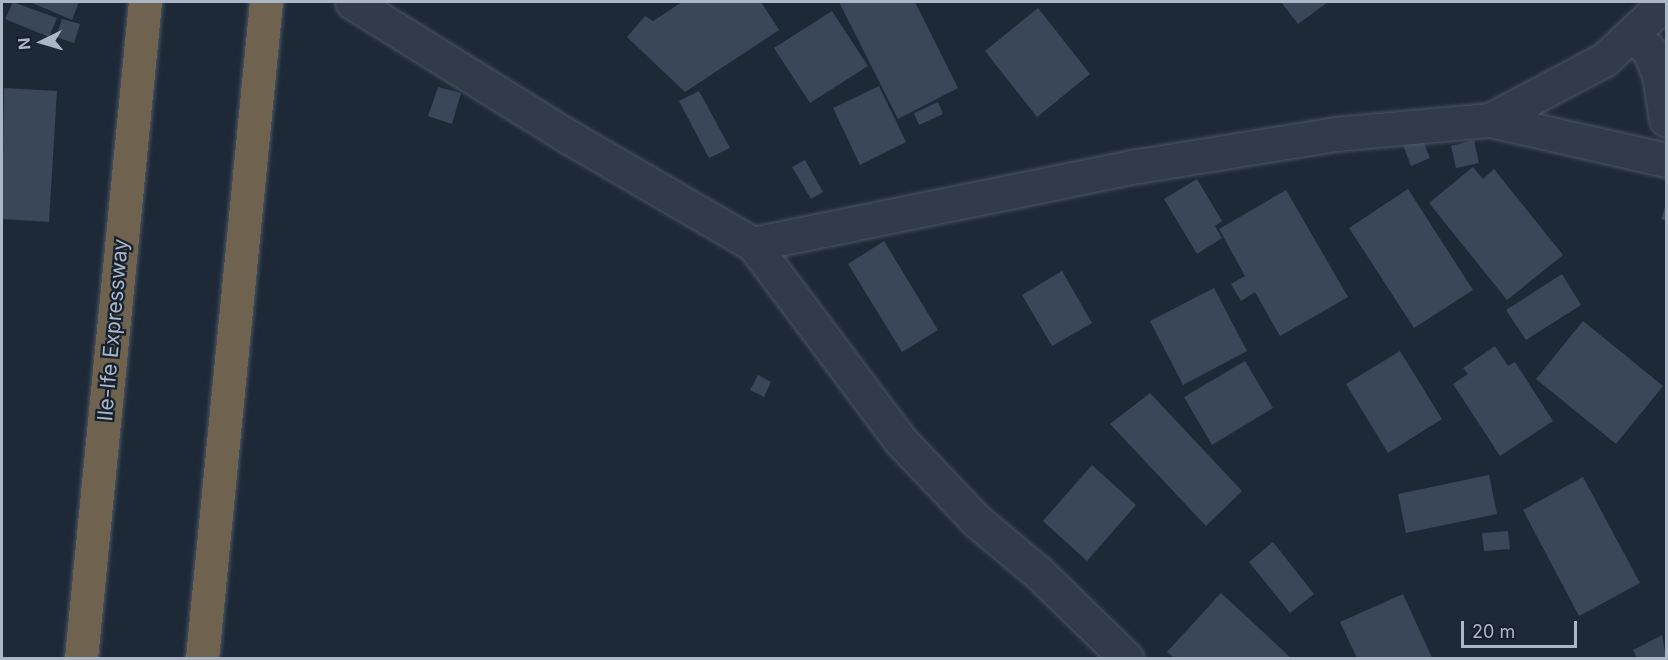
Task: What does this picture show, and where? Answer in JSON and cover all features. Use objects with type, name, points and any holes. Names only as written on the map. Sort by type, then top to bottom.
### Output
[{"type":"highway","name":"Ile-Ife Expressway","points":[[81,658],[145,2]]},
{"type":"highway","points":[[202,658],[266,2]]},
{"type":"street","points":[[352,2],[568,137],[753,244],[900,440],[977,521],[1039,573],[1126,658]]},
{"type":"street","points":[[1490,120],[1605,59],[1632,36],[1660,2]]},
{"type":"street","points":[[1632,36],[1649,50],[1659,75],[1666,119]]},
{"type":"street","points":[[753,244],[1138,166],[1335,134],[1490,120],[1666,160]]},
{"type":"building","points":[[13,2],[57,18],[49,37],[5,19]]},
{"type":"building","points":[[30,2],[79,2],[72,20]]},
{"type":"building","points":[[682,2],[761,2],[779,30],[685,92],[627,37],[645,16],[653,21]]},
{"type":"building","points":[[839,2],[915,2],[958,88],[898,119]]},
{"type":"building","points":[[1281,2],[1328,2],[1298,24]]},
{"type":"building","points":[[1038,8],[1090,74],[1037,117],[985,51]]},
{"type":"building","points":[[832,11],[868,66],[810,103],[774,48]]},
{"type":"building","points":[[62,19],[80,24],[74,43],[56,37]]},
{"type":"building","points":[[879,86],[906,142],[860,165],[833,108]]},
{"type":"building","points":[[438,87],[461,93],[452,124],[428,116]]},
{"type":"building","points":[[4,88],[57,91],[49,222],[2,219]]},
{"type":"building","points":[[699,91],[730,148],[709,158],[679,101]]},
{"type":"building","points":[[938,102],[943,114],[919,125],[914,113]]},
{"type":"building","points":[[1422,138],[1430,158],[1411,166],[1403,145]]},
{"type":"building","points":[[1474,140],[1479,163],[1456,168],[1451,146]]},
{"type":"building","points":[[805,160],[823,192],[811,199],[792,167]]},
{"type":"building","points":[[1473,167],[1483,179],[1494,169],[1563,255],[1507,300],[1429,203]]},
{"type":"building","points":[[1197,179],[1222,221],[1215,226],[1222,238],[1197,254],[1164,199]]},
{"type":"building","points":[[1408,189],[1473,290],[1414,328],[1349,228]]},
{"type":"building","points":[[1286,190],[1348,297],[1280,336],[1255,292],[1241,301],[1231,284],[1245,276],[1219,229]]},
{"type":"building","points":[[1666,204],[1666,221],[1661,219]]},
{"type":"building","points":[[884,241],[938,330],[902,352],[848,264]]},
{"type":"building","points":[[1062,271],[1092,323],[1052,346],[1022,295]]},
{"type":"building","points":[[1562,274],[1581,305],[1526,340],[1506,310]]},
{"type":"building","points":[[1214,288],[1247,351],[1183,385],[1150,321]]},
{"type":"building","points":[[1583,321],[1663,386],[1616,444],[1536,379]]},
{"type":"building","points":[[1495,346],[1508,366],[1515,362],[1553,421],[1500,456],[1453,384],[1468,374],[1463,368]]},
{"type":"building","points":[[1400,351],[1442,419],[1388,453],[1346,384]]},
{"type":"building","points":[[1245,361],[1273,408],[1212,445],[1184,397]]},
{"type":"building","points":[[758,375],[771,382],[764,397],[750,390]]},
{"type":"building","points":[[1150,393],[1242,491],[1206,526],[1110,424]]},
{"type":"building","points":[[1092,465],[1136,505],[1087,561],[1043,521]]},
{"type":"building","points":[[1489,475],[1497,514],[1406,533],[1398,494]]},
{"type":"building","points":[[1583,477],[1640,583],[1579,616],[1523,510]]},
{"type":"building","points":[[1508,531],[1510,549],[1484,551],[1482,533]]},
{"type":"building","points":[[1273,542],[1314,594],[1290,613],[1249,562]]},
{"type":"building","points":[[1221,593],[1291,658],[1174,658],[1167,652]]},
{"type":"building","points":[[1403,594],[1432,658],[1357,658],[1340,622]]},
{"type":"building","points":[[1662,635],[1666,658],[1637,658],[1633,650]]}]
